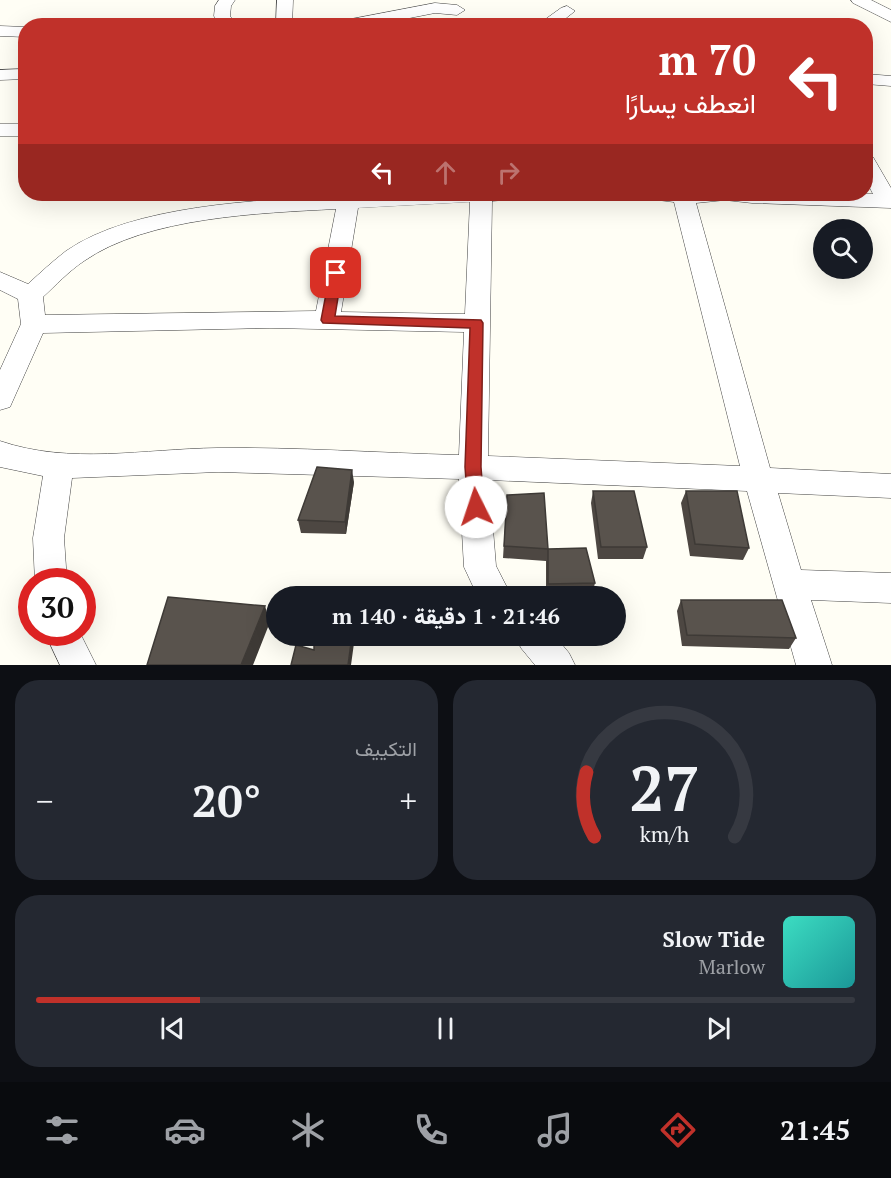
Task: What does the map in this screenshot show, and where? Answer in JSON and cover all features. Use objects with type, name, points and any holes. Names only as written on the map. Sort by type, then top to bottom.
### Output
[{"type":"street","points":[[223,18],[223,6],[227,0]]},
{"type":"street","points":[[859,0],[891,17]]},
{"type":"street","points":[[282,1],[283,18]]},
{"type":"street","points":[[383,18],[435,8],[457,12]]},
{"type":"street","points":[[556,18],[567,11]]},
{"type":"street","points":[[0,31],[18,32]]},
{"type":"street","points":[[0,75],[18,74]]},
{"type":"street","points":[[873,80],[891,81]]},
{"type":"street","points":[[0,130],[18,130]]},
{"type":"street","points":[[873,173],[889,201]]},
{"type":"street","points":[[873,200],[889,201]]},
{"type":"street","points":[[30,295],[75,256],[106,239],[175,217],[322,201]]},
{"type":"street","points":[[327,320],[348,201]]},
{"type":"street","points":[[489,201],[477,323],[473,467],[480,567],[490,586]]},
{"type":"street","points":[[673,201],[714,320],[757,479],[814,665]]},
{"type":"street","points":[[0,280],[30,295]]},
{"type":"street","points":[[0,400],[34,324],[30,295]]},
{"type":"street","points":[[34,324],[327,320],[477,323]]},
{"type":"street","points":[[0,453],[7,458],[60,467],[218,460],[473,467],[891,486]]},
{"type":"street","points":[[48,568],[51,506],[60,467]]},
{"type":"street","points":[[789,584],[891,588]]},
{"type":"street","points":[[68,646],[78,665]]},
{"type":"street","points":[[541,646],[557,665]]},
{"type":"building","points":[[317,467],[352,470],[345,522],[298,520]]},
{"type":"building","points":[[593,491],[634,491],[647,547],[601,547]]},
{"type":"building","points":[[686,491],[737,491],[749,548],[695,544]]},
{"type":"building","points":[[544,493],[548,549],[504,546],[507,495]]},
{"type":"building","points":[[586,548],[595,583],[548,584],[548,549]]},
{"type":"building","points":[[168,597],[265,606],[241,665],[147,665]]},
{"type":"building","points":[[681,600],[782,600],[796,638],[687,635]]},
{"type":"building","points":[[296,646],[314,650],[314,646],[351,646],[348,665],[291,665]]},
{"type":"route","points":[[336,273],[327,320],[477,323],[473,467],[476,507]]}]
